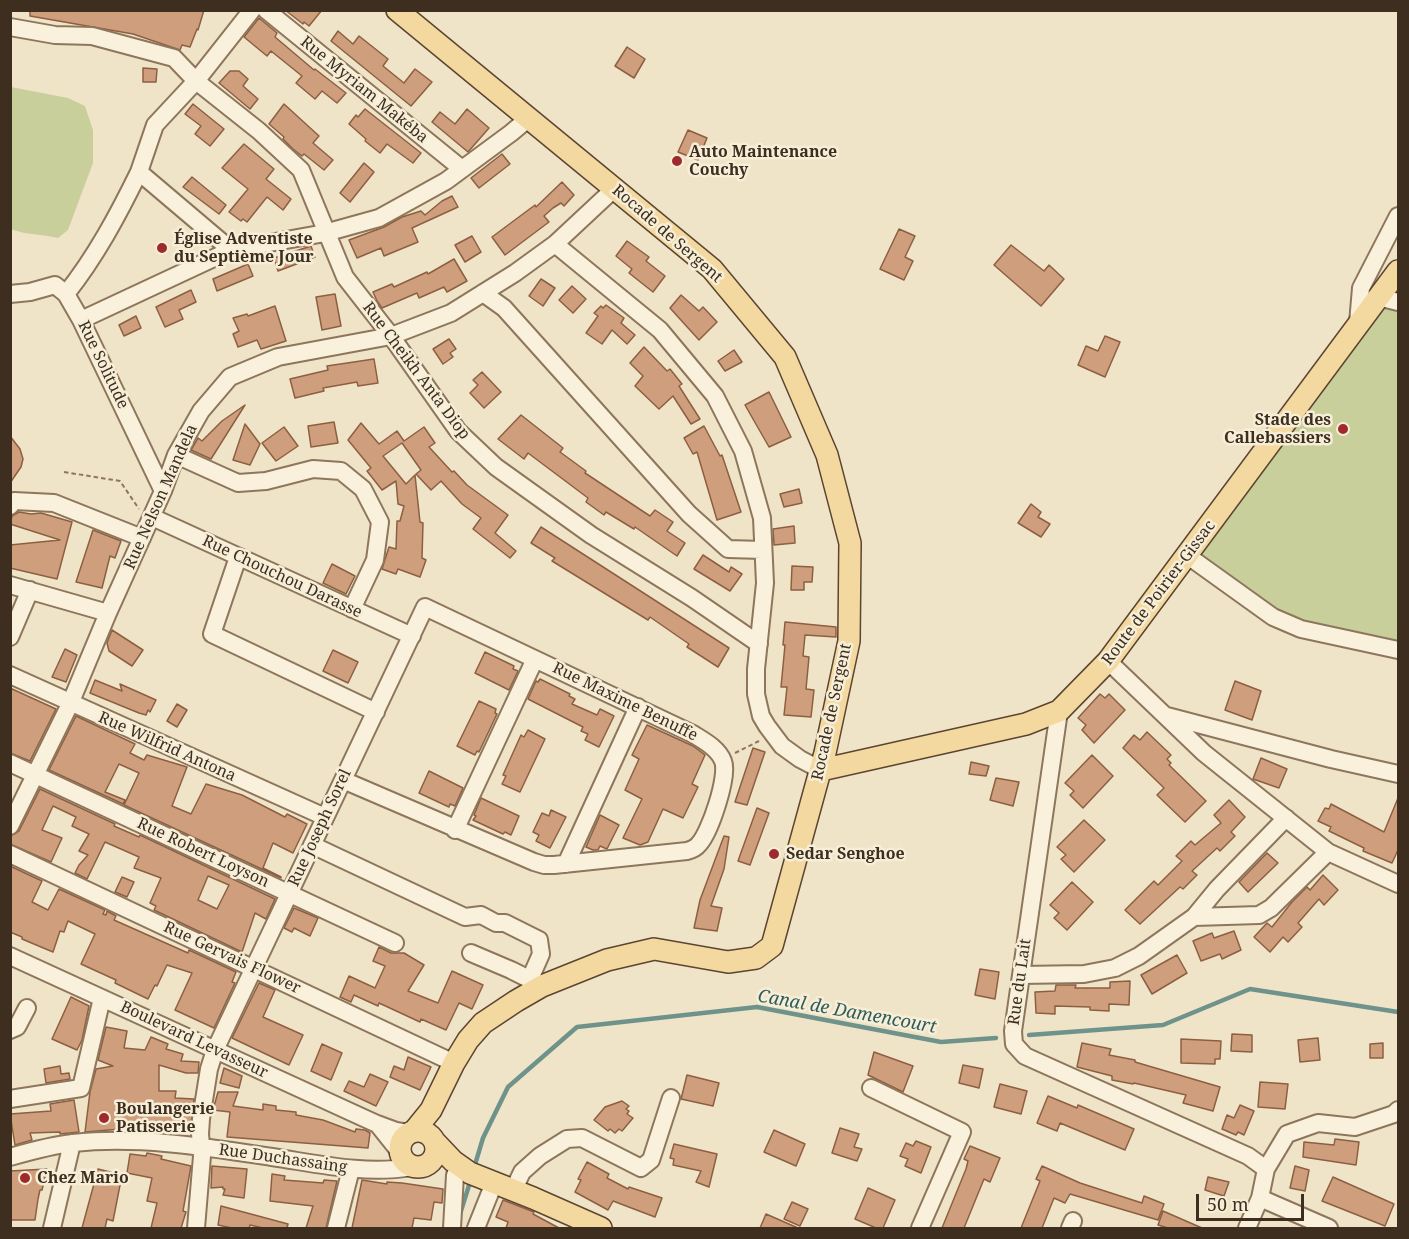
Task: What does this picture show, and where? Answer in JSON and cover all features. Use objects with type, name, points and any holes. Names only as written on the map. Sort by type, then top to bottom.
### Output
[{"type":"main road","name":"Rocade de Sergent","points":[[397,10],[712,269],[785,357],[827,455],[850,543],[849,640],[821,770],[772,946],[756,958],[728,962],[654,949],[607,960],[536,983],[483,1023],[468,1040],[431,1110],[423,1136]]},
{"type":"main road","name":"Route de Poirier-Gissac","points":[[821,770],[1026,724],[1059,711],[1108,661],[1188,556],[1358,323],[1388,300],[1398,271]]},
{"type":"main road","points":[[423,1136],[401,1140],[411,1162],[433,1172],[482,1180]]},
{"type":"main road","points":[[411,1162],[432,1161],[435,1157],[423,1136]]},
{"type":"main road","points":[[423,1136],[453,1161],[482,1180],[601,1228]]},
{"type":"street","points":[[10,294],[30,292],[55,285],[66,294],[97,251],[114,222],[139,172],[155,125],[196,81],[252,10]]},
{"type":"street","name":"Rue Myriam Makéba","points":[[266,10],[462,169]]},
{"type":"street","name":"Rue Cheikh Anta Diop","points":[[10,27],[55,35],[92,36],[174,58],[196,81],[259,131],[301,170],[345,277],[391,336],[458,431],[496,467],[591,535],[759,644]]},
{"type":"street","points":[[81,320],[231,250],[325,232],[379,218],[446,181],[529,118]]},
{"type":"street","points":[[139,172],[231,250]]},
{"type":"street","name":"Rue Nelson Mandela","points":[[10,826],[70,704],[163,491],[176,455],[201,411],[230,377],[278,357],[391,336],[451,314],[555,243],[615,188]]},
{"type":"street","points":[[1358,323],[1361,288],[1398,216]]},
{"type":"street","points":[[555,243],[660,330],[715,396],[743,451],[762,518],[765,582],[756,669],[756,694],[761,716],[782,746],[821,770]]},
{"type":"street","points":[[483,293],[504,308],[689,514],[728,549],[763,550]]},
{"type":"street","name":"Rue Solitude","points":[[66,294],[81,320],[163,491]]},
{"type":"street","points":[[176,455],[238,483],[266,481],[313,469],[341,471],[363,489],[380,522],[375,560],[352,609]]},
{"type":"street","name":"Rue Chouchou Darasse","points":[[10,506],[14,501],[54,503],[148,526],[238,557],[412,636]]},
{"type":"street","points":[[1188,556],[1273,617],[1301,629],[1398,650]]},
{"type":"street","points":[[238,557],[212,633],[376,712]]},
{"type":"street","points":[[10,585],[108,613]]},
{"type":"street","points":[[10,637],[30,590]]},
{"type":"street","points":[[732,625],[763,606]]},
{"type":"street","name":"Rue Joseph Sorel","points":[[196,1228],[202,1147],[201,1119],[209,1069],[215,1050],[425,608]]},
{"type":"street","name":"Rue Maxime Benuffe","points":[[425,608],[693,734],[720,754],[722,759]]},
{"type":"street","points":[[455,830],[535,659]]},
{"type":"street","points":[[1108,661],[1204,753],[1328,852],[1398,884]]},
{"type":"street","name":"Rue Wilfrid Antona","points":[[10,675],[325,817]]},
{"type":"street","points":[[566,864],[638,707]]},
{"type":"street","name":"Rue du Lait","points":[[1059,711],[1013,1031],[1014,1044],[1025,1056],[1248,1156],[1266,1169]]},
{"type":"street","points":[[1163,715],[1398,774]]},
{"type":"street","points":[[343,780],[455,830],[544,865],[566,864],[694,849],[704,837],[710,822],[725,773],[722,759]]},
{"type":"street","name":"Rue Robert Loyson","points":[[10,763],[395,943]]},
{"type":"street","points":[[1021,975],[1084,974],[1115,968],[1138,956],[1194,917],[1217,889],[1286,818]]},
{"type":"street","points":[[312,845],[465,917],[481,915],[536,937],[541,943],[536,983],[471,953]]},
{"type":"street","points":[[1194,917],[1259,915],[1270,908],[1328,852]]},
{"type":"street","name":"Rue Gervais Flower","points":[[10,854],[454,1063]]},
{"type":"street","name":"Boulevard Levasseur","points":[[10,956],[377,1124],[396,1131],[423,1136]]},
{"type":"street","points":[[10,1099],[81,1088],[102,998]]},
{"type":"street","points":[[10,1030],[17,1027],[27,1008]]},
{"type":"street","points":[[871,1088],[962,1132],[920,1228]]},
{"type":"street","points":[[452,1228],[452,1206],[482,1180],[522,1172],[540,1156],[567,1139],[582,1138],[641,1168],[651,1160],[671,1098]]},
{"type":"street","points":[[1247,1228],[1260,1198],[1266,1169],[1287,1134],[1318,1123],[1355,1127],[1394,1114],[1398,1110]]},
{"type":"street","name":"Boulevard Levasseur","points":[[377,1124],[411,1162]]},
{"type":"street","name":"Rue Duchassaing","points":[[10,1157],[72,1143],[142,1142],[202,1147],[351,1169],[388,1171],[411,1162]]},
{"type":"street","points":[[52,1228],[72,1143]]},
{"type":"street","points":[[336,1228],[351,1169]]},
{"type":"street","points":[[476,1228],[482,1180]]},
{"type":"street","points":[[1260,1198],[1329,1228]]},
{"type":"path","points":[[64,472],[120,481],[148,526]]},
{"type":"path","points":[[722,759],[773,735]]},
{"type":"green space","points":[[11,87],[68,98],[85,106],[93,130],[93,163],[68,230],[58,238],[11,229]]},
{"type":"green space","name":"Stade des Callebassiers","points":[[1380,301],[1398,305],[1398,643],[1304,624],[1275,610],[1198,553]]},
{"type":"building","points":[[30,10],[204,10],[190,47],[182,45],[180,50],[133,34],[30,16]]},
{"type":"building","points":[[285,10],[322,10],[309,26]]},
{"type":"building","points":[[259,18],[277,33],[275,37],[346,93],[337,103],[322,91],[315,99],[296,83],[302,76],[271,51],[267,56],[244,37]]},
{"type":"building","points":[[338,31],[353,44],[359,36],[388,59],[383,66],[404,83],[415,69],[432,82],[411,106],[331,41]]},
{"type":"building","points":[[627,47],[645,59],[634,78],[615,66]]},
{"type":"building","points":[[143,68],[157,69],[156,82],[143,82]]},
{"type":"building","points":[[230,71],[239,71],[248,79],[243,86],[258,99],[250,109],[219,83]]},
{"type":"building","points":[[193,104],[224,129],[210,146],[195,134],[201,126],[185,114]]},
{"type":"building","points":[[284,104],[319,136],[313,143],[333,160],[324,170],[304,154],[302,156],[293,149],[283,139],[284,137],[269,124]]},
{"type":"building","points":[[365,109],[421,153],[413,163],[387,144],[380,153],[349,124]]},
{"type":"building","points":[[467,109],[489,128],[468,152],[432,122],[440,112],[455,124]]},
{"type":"building","points":[[688,130],[707,138],[698,160],[678,152]]},
{"type":"building","points":[[244,144],[274,169],[266,179],[291,199],[283,210],[267,197],[247,222],[243,219],[241,221],[229,212],[248,189],[222,168]]},
{"type":"building","points":[[502,154],[510,164],[479,188],[471,178]]},
{"type":"building","points":[[364,163],[374,172],[350,202],[340,193]]},
{"type":"building","points":[[192,177],[226,205],[219,214],[183,187]]},
{"type":"building","points":[[562,182],[574,195],[564,206],[561,203],[544,216],[549,222],[505,255],[492,237],[535,205],[536,207]]},
{"type":"building","points":[[452,196],[458,207],[412,228],[418,242],[384,256],[381,248],[357,258],[349,240],[384,227],[402,217],[421,211],[425,215]]},
{"type":"building","points":[[899,229],[915,236],[905,257],[913,261],[904,280],[880,269]]},
{"type":"building","points":[[472,236],[481,252],[465,262],[455,245]]},
{"type":"building","points":[[627,241],[649,257],[646,261],[665,276],[653,292],[629,273],[632,269],[616,256]]},
{"type":"building","points":[[1011,245],[1044,271],[1049,265],[1064,279],[1041,306],[994,265]]},
{"type":"building","points":[[311,246],[315,257],[278,271],[274,258]]},
{"type":"building","points":[[454,259],[467,281],[447,292],[444,287],[419,298],[417,293],[382,308],[377,301],[373,292],[392,284],[394,287],[427,272],[428,274]]},
{"type":"building","points":[[248,264],[253,276],[217,291],[213,279]]},
{"type":"building","points":[[541,279],[555,288],[543,306],[529,296]]},
{"type":"building","points":[[572,286],[586,299],[573,313],[559,300]]},
{"type":"building","points":[[191,290],[196,302],[179,310],[183,319],[165,327],[156,307]]},
{"type":"building","points":[[335,294],[341,326],[322,330],[316,297]]},
{"type":"building","points":[[681,295],[699,311],[703,307],[717,322],[699,340],[670,308]]},
{"type":"building","points":[[606,305],[624,318],[621,323],[635,335],[627,344],[612,330],[602,344],[586,333],[598,316],[594,313],[601,306],[603,308]]},
{"type":"building","points":[[275,306],[286,341],[261,349],[257,340],[238,347],[233,334],[239,331],[233,318],[247,314],[248,316]]},
{"type":"building","points":[[136,316],[141,328],[124,336],[119,325]]},
{"type":"building","points":[[1105,336],[1120,342],[1105,377],[1078,365],[1086,346],[1098,351]]},
{"type":"building","points":[[449,339],[456,349],[450,353],[453,357],[443,364],[433,349]]},
{"type":"building","points":[[644,347],[667,371],[670,369],[682,384],[679,386],[700,419],[691,424],[673,396],[659,409],[635,386],[643,376],[630,363]]},
{"type":"building","points":[[734,350],[742,362],[725,371],[718,361]]},
{"type":"building","points":[[374,359],[378,383],[358,386],[357,382],[323,388],[324,391],[295,398],[290,379],[328,370],[327,366]]},
{"type":"building","points":[[482,372],[501,392],[484,408],[470,393],[478,385],[473,380]]},
{"type":"building","points":[[769,392],[791,437],[769,447],[745,405]]},
{"type":"building","points":[[245,405],[211,459],[191,450],[198,438],[202,441],[222,421]]},
{"type":"building","points":[[521,415],[563,448],[560,452],[586,471],[585,473],[650,516],[655,510],[673,522],[667,531],[685,543],[677,556],[635,527],[634,529],[606,512],[604,515],[586,502],[588,498],[528,453],[524,459],[498,439]]},
{"type":"building","points":[[334,422],[338,443],[311,447],[308,426]]},
{"type":"building","points":[[361,423],[379,444],[397,431],[404,441],[424,427],[435,443],[429,447],[452,472],[454,471],[467,485],[508,515],[495,533],[516,551],[510,558],[473,529],[481,518],[462,504],[441,481],[431,490],[416,474],[421,470],[402,443],[383,456],[406,484],[415,475],[420,522],[423,523],[422,558],[426,560],[420,577],[398,569],[396,574],[382,569],[389,547],[396,549],[397,521],[400,521],[404,506],[398,504],[396,481],[382,490],[367,471],[371,468],[348,440]]},
{"type":"building","points":[[245,424],[260,444],[250,465],[233,460]]},
{"type":"building","points":[[704,426],[720,456],[722,455],[741,512],[717,520],[697,452],[693,454],[684,438]]},
{"type":"building","points":[[284,427],[298,446],[276,461],[262,443]]},
{"type":"building","points":[[10,436],[20,449],[23,459],[21,467],[10,483]]},
{"type":"building","points":[[799,489],[802,503],[784,507],[780,494]]},
{"type":"building","points":[[1031,504],[1041,512],[1038,517],[1050,524],[1041,537],[1018,523]]},
{"type":"building","points":[[19,512],[41,513],[72,522],[57,579],[10,568],[10,545],[60,540],[10,524],[12,516]]},
{"type":"building","points":[[794,526],[795,543],[774,545],[773,529]]},
{"type":"building","points":[[541,527],[729,648],[718,667],[687,647],[689,644],[650,617],[648,620],[552,561],[555,558],[531,543]]},
{"type":"building","points":[[93,530],[121,541],[115,558],[110,556],[102,588],[76,582]]},
{"type":"building","points":[[703,555],[729,572],[731,567],[742,574],[730,591],[694,569]]},
{"type":"building","points":[[332,564],[355,576],[346,594],[323,583]]},
{"type":"building","points":[[792,566],[813,567],[812,582],[804,582],[804,590],[791,590]]},
{"type":"building","points":[[785,622],[836,627],[836,637],[805,635],[803,656],[809,657],[806,689],[814,690],[811,717],[784,715],[787,687],[781,687]]},
{"type":"building","points":[[112,630],[143,650],[132,666],[109,651],[107,643]]},
{"type":"building","points":[[65,649],[77,655],[66,682],[52,677]]},
{"type":"building","points":[[333,650],[358,662],[348,683],[323,671]]},
{"type":"building","points":[[485,652],[514,666],[513,669],[518,671],[509,690],[475,673]]},
{"type":"building","points":[[540,679],[570,694],[569,696],[575,699],[572,704],[597,715],[600,709],[614,716],[599,747],[585,740],[588,734],[581,731],[583,727],[528,699],[536,681]]},
{"type":"building","points":[[95,680],[122,691],[120,684],[156,700],[150,712],[148,710],[146,715],[139,713],[90,693]]},
{"type":"building","points":[[1235,681],[1261,691],[1252,720],[1225,710]]},
{"type":"building","points":[[10,688],[56,709],[30,761],[10,753]]},
{"type":"building","points":[[1100,694],[1105,698],[1109,694],[1125,710],[1094,743],[1082,730],[1086,725],[1078,718]]},
{"type":"building","points":[[479,701],[496,709],[497,714],[479,752],[477,751],[475,755],[457,746]]},
{"type":"building","points":[[177,704],[187,710],[177,727],[167,721]]},
{"type":"building","points":[[76,716],[135,744],[130,753],[144,760],[147,755],[187,767],[172,806],[191,814],[206,784],[242,795],[285,817],[287,814],[307,824],[293,853],[273,843],[263,868],[281,878],[124,805],[139,773],[119,764],[105,792],[125,800],[123,804],[49,770]]},
{"type":"building","points":[[647,725],[693,746],[705,755],[692,784],[698,787],[683,818],[663,809],[648,842],[640,845],[623,838],[642,799],[625,790],[639,759],[632,755]]},
{"type":"building","points":[[528,730],[545,739],[520,792],[502,784],[506,776],[503,775],[521,735],[524,737]]},
{"type":"building","points":[[1147,732],[1171,755],[1167,759],[1171,763],[1169,765],[1206,801],[1185,822],[1157,795],[1164,788],[1123,748],[1134,735],[1140,740]]},
{"type":"building","points":[[753,748],[765,752],[747,805],[735,802]]},
{"type":"building","points":[[1092,755],[1113,776],[1083,808],[1070,795],[1074,791],[1065,783]]},
{"type":"building","points":[[1261,758],[1287,769],[1279,788],[1253,779]]},
{"type":"building","points":[[971,762],[989,766],[986,776],[969,774]]},
{"type":"building","points":[[429,771],[463,788],[455,806],[450,804],[449,807],[419,793]]},
{"type":"building","points":[[996,778],[1019,782],[1013,806],[990,800]]},
{"type":"building","points":[[40,789],[115,824],[114,826],[139,837],[140,835],[275,899],[266,919],[255,913],[242,952],[154,910],[156,906],[150,903],[161,878],[134,868],[139,857],[105,842],[87,879],[75,873],[88,855],[79,851],[89,834],[72,826],[76,817],[53,806],[42,830],[62,838],[51,862],[10,844],[10,836],[19,831]],"holes":[[[208,876],[229,885],[217,909],[198,900]]]},
{"type":"building","points":[[481,798],[519,816],[511,835],[505,832],[503,834],[473,820]]},
{"type":"building","points":[[1398,798],[1398,850],[1392,863],[1363,851],[1364,848],[1329,831],[1331,827],[1318,821],[1325,808],[1329,809],[1331,804],[1384,832]]},
{"type":"building","points":[[1229,800],[1245,817],[1231,832],[1235,836],[1220,851],[1217,848],[1192,871],[1197,875],[1183,889],[1180,887],[1140,924],[1125,910],[1154,881],[1158,885],[1182,861],[1176,856],[1191,841],[1195,845],[1221,823],[1214,815]]},
{"type":"building","points":[[757,808],[769,813],[750,865],[738,861]]},
{"type":"building","points":[[551,810],[566,817],[550,848],[536,841],[539,835],[533,832],[542,813],[549,816]]},
{"type":"building","points":[[600,815],[619,825],[607,849],[600,846],[598,850],[593,850],[586,847]]},
{"type":"building","points":[[1084,820],[1105,840],[1074,872],[1061,859],[1066,855],[1057,847]]},
{"type":"building","points":[[724,836],[729,837],[724,869],[711,906],[722,908],[717,931],[694,928],[700,900]]},
{"type":"building","points":[[1267,853],[1278,863],[1248,892],[1239,882]]},
{"type":"building","points":[[10,866],[42,881],[32,902],[48,910],[59,889],[105,910],[103,914],[106,915],[107,911],[116,916],[114,920],[188,953],[189,950],[236,972],[232,982],[235,983],[214,1028],[175,1010],[192,973],[167,965],[148,999],[115,983],[116,980],[81,964],[95,934],[68,921],[64,932],[60,931],[53,952],[10,932]]},
{"type":"building","points":[[1323,875],[1338,890],[1324,905],[1319,899],[1298,923],[1302,927],[1288,942],[1283,937],[1270,952],[1254,937],[1267,923],[1272,927],[1292,902],[1307,887],[1310,890]]},
{"type":"building","points":[[122,877],[134,882],[127,897],[115,892]]},
{"type":"building","points":[[1072,882],[1093,902],[1067,930],[1054,918],[1059,913],[1050,905]]},
{"type":"building","points":[[294,908],[318,918],[310,936],[294,928],[292,932],[284,928]]},
{"type":"building","points":[[1234,931],[1241,950],[1222,959],[1220,954],[1201,961],[1193,941],[1212,933],[1214,938]]},
{"type":"building","points":[[379,947],[391,953],[404,953],[424,965],[408,991],[438,1003],[452,971],[483,985],[472,1009],[459,1003],[446,1030],[354,995],[351,1002],[340,997],[349,976],[375,988],[385,966],[373,961]]},
{"type":"building","points":[[1177,955],[1187,973],[1152,994],[1141,975]]},
{"type":"building","points":[[980,969],[999,972],[995,999],[975,995]]},
{"type":"building","points":[[1130,981],[1129,1005],[1109,1004],[1109,1011],[1090,1010],[1090,1007],[1055,1006],[1055,1014],[1036,1013],[1035,992],[1055,991],[1056,985],[1076,985],[1075,988],[1110,988],[1110,982]]},
{"type":"building","points":[[259,983],[275,990],[263,1017],[303,1035],[289,1065],[232,1038]]},
{"type":"building","points":[[71,997],[89,1006],[82,1040],[77,1050],[52,1039]]},
{"type":"building","points":[[106,1027],[127,1031],[124,1048],[145,1050],[151,1037],[168,1044],[166,1049],[183,1054],[181,1061],[199,1062],[198,1073],[186,1073],[159,1065],[159,1091],[176,1091],[175,1098],[194,1099],[190,1132],[121,1126],[121,1129],[85,1132],[90,1092],[96,1069],[113,1066],[98,1060]]},
{"type":"building","points":[[1232,1034],[1252,1035],[1252,1052],[1231,1051]]},
{"type":"building","points":[[1318,1038],[1320,1060],[1300,1062],[1298,1040]]},
{"type":"building","points":[[1181,1039],[1221,1041],[1220,1059],[1215,1059],[1215,1064],[1181,1063]]},
{"type":"building","points":[[1082,1043],[1111,1049],[1109,1055],[1135,1060],[1135,1062],[1220,1087],[1213,1111],[1183,1103],[1186,1095],[1112,1080],[1112,1076],[1077,1067]]},
{"type":"building","points":[[1383,1043],[1383,1058],[1370,1058],[1370,1044]]},
{"type":"building","points":[[322,1044],[342,1053],[331,1080],[311,1071]]},
{"type":"building","points":[[874,1052],[913,1066],[903,1092],[868,1075]]},
{"type":"building","points":[[408,1057],[431,1067],[420,1090],[390,1077],[394,1066],[404,1070]]},
{"type":"building","points":[[963,1065],[983,1069],[979,1088],[959,1083]]},
{"type":"building","points":[[60,1066],[61,1074],[69,1073],[70,1079],[46,1083],[44,1069]]},
{"type":"building","points":[[224,1068],[242,1076],[239,1088],[220,1083]]},
{"type":"building","points":[[370,1074],[388,1082],[376,1106],[344,1091],[349,1081],[364,1087]]},
{"type":"building","points":[[687,1075],[719,1083],[713,1106],[681,1099]]},
{"type":"building","points":[[1260,1082],[1288,1084],[1285,1109],[1258,1107]]},
{"type":"building","points":[[1000,1084],[1027,1091],[1021,1114],[994,1107]]},
{"type":"building","points":[[218,1092],[238,1092],[233,1106],[263,1110],[263,1104],[276,1106],[276,1110],[296,1112],[296,1115],[323,1120],[355,1132],[356,1129],[365,1130],[370,1133],[368,1148],[227,1137],[230,1112],[213,1110]]},
{"type":"building","points":[[1048,1096],[1077,1108],[1078,1105],[1134,1129],[1125,1150],[1060,1123],[1057,1131],[1037,1123]]},
{"type":"building","points":[[74,1100],[79,1132],[30,1133],[32,1140],[15,1145],[10,1114],[51,1111],[50,1104]]},
{"type":"building","points":[[622,1101],[629,1106],[626,1109],[629,1111],[627,1114],[633,1118],[622,1131],[619,1129],[615,1133],[610,1129],[608,1131],[594,1120],[605,1107]]},
{"type":"building","points":[[1240,1105],[1254,1111],[1244,1135],[1238,1132],[1236,1135],[1222,1129],[1227,1115],[1234,1118]]},
{"type":"building","points":[[840,1128],[859,1134],[854,1147],[862,1149],[857,1161],[832,1153]]},
{"type":"building","points":[[774,1130],[805,1144],[796,1166],[764,1152]]},
{"type":"building","points":[[1335,1139],[1359,1142],[1356,1165],[1303,1157],[1304,1142],[1334,1145]]},
{"type":"building","points":[[916,1141],[931,1147],[921,1173],[905,1166],[908,1159],[900,1156],[906,1143],[913,1146]]},
{"type":"building","points":[[674,1144],[717,1154],[709,1187],[696,1182],[701,1171],[673,1165],[674,1159],[670,1158]]},
{"type":"building","points":[[970,1146],[1000,1158],[990,1182],[984,1179],[964,1228],[942,1228],[966,1169],[968,1161],[964,1159]]},
{"type":"building","points":[[147,1153],[191,1166],[183,1211],[186,1212],[181,1228],[151,1228],[157,1203],[147,1201],[152,1178],[127,1173],[130,1154],[146,1156]]},
{"type":"building","points":[[587,1162],[609,1174],[607,1178],[628,1189],[629,1187],[662,1198],[655,1217],[613,1201],[608,1210],[575,1192],[581,1180],[578,1179]]},
{"type":"building","points":[[212,1166],[247,1169],[244,1198],[223,1195],[225,1189],[223,1187],[211,1188]]},
{"type":"building","points":[[1042,1166],[1080,1183],[1142,1203],[1144,1196],[1164,1204],[1158,1220],[1070,1194],[1065,1203],[1054,1198],[1042,1228],[1021,1228],[1040,1181],[1036,1179]]},
{"type":"building","points":[[1295,1166],[1309,1170],[1305,1191],[1290,1188]]},
{"type":"building","points":[[47,1169],[42,1190],[40,1190],[35,1220],[10,1220],[10,1171]]},
{"type":"building","points":[[98,1169],[122,1175],[113,1221],[107,1219],[105,1228],[82,1228]]},
{"type":"building","points":[[272,1174],[285,1176],[284,1180],[323,1183],[324,1180],[337,1181],[326,1228],[306,1228],[313,1206],[270,1201]]},
{"type":"building","points":[[1208,1177],[1229,1182],[1224,1196],[1205,1190]]},
{"type":"building","points":[[1333,1177],[1394,1204],[1385,1226],[1322,1201]]},
{"type":"building","points":[[362,1180],[443,1189],[442,1203],[434,1202],[431,1220],[414,1218],[412,1228],[352,1228]]},
{"type":"building","points":[[868,1188],[895,1200],[883,1228],[876,1228],[855,1219]]},
{"type":"building","points":[[503,1200],[534,1212],[533,1214],[559,1228],[506,1228],[508,1222],[496,1217]]},
{"type":"building","points":[[792,1202],[808,1209],[800,1226],[784,1219]]},
{"type":"building","points":[[221,1206],[288,1224],[287,1228],[263,1228],[250,1225],[249,1228],[232,1228],[218,1225]]},
{"type":"building","points":[[1163,1211],[1202,1228],[1168,1228],[1158,1225]]},
{"type":"building","points":[[766,1214],[798,1228],[760,1228]]},
{"type":"waterway","points":[[1029,1035],[1163,1025],[1250,989],[1398,1012]]},
{"type":"waterway","name":"Canal de Damencourt","points":[[474,1168],[483,1138],[508,1087],[577,1027],[757,1007],[941,1042],[996,1038]]},
{"type":"waterway","name":"Canal de Damencourt","points":[[460,1214],[471,1179]]},
{"type":"place","name":"Auto Maintenance Couchy","points":[[677,161]]},
{"type":"place","name":"Église Adventiste du Septième Jour","points":[[162,248]]},
{"type":"place","name":"Stade des Callebassiers","points":[[1343,429]]},
{"type":"place","name":"Sedar Senghoe","points":[[774,854]]},
{"type":"place","name":"Boulangerie Patisserie","points":[[104,1118]]},
{"type":"place","name":"Chez Mario","points":[[25,1178]]}]
